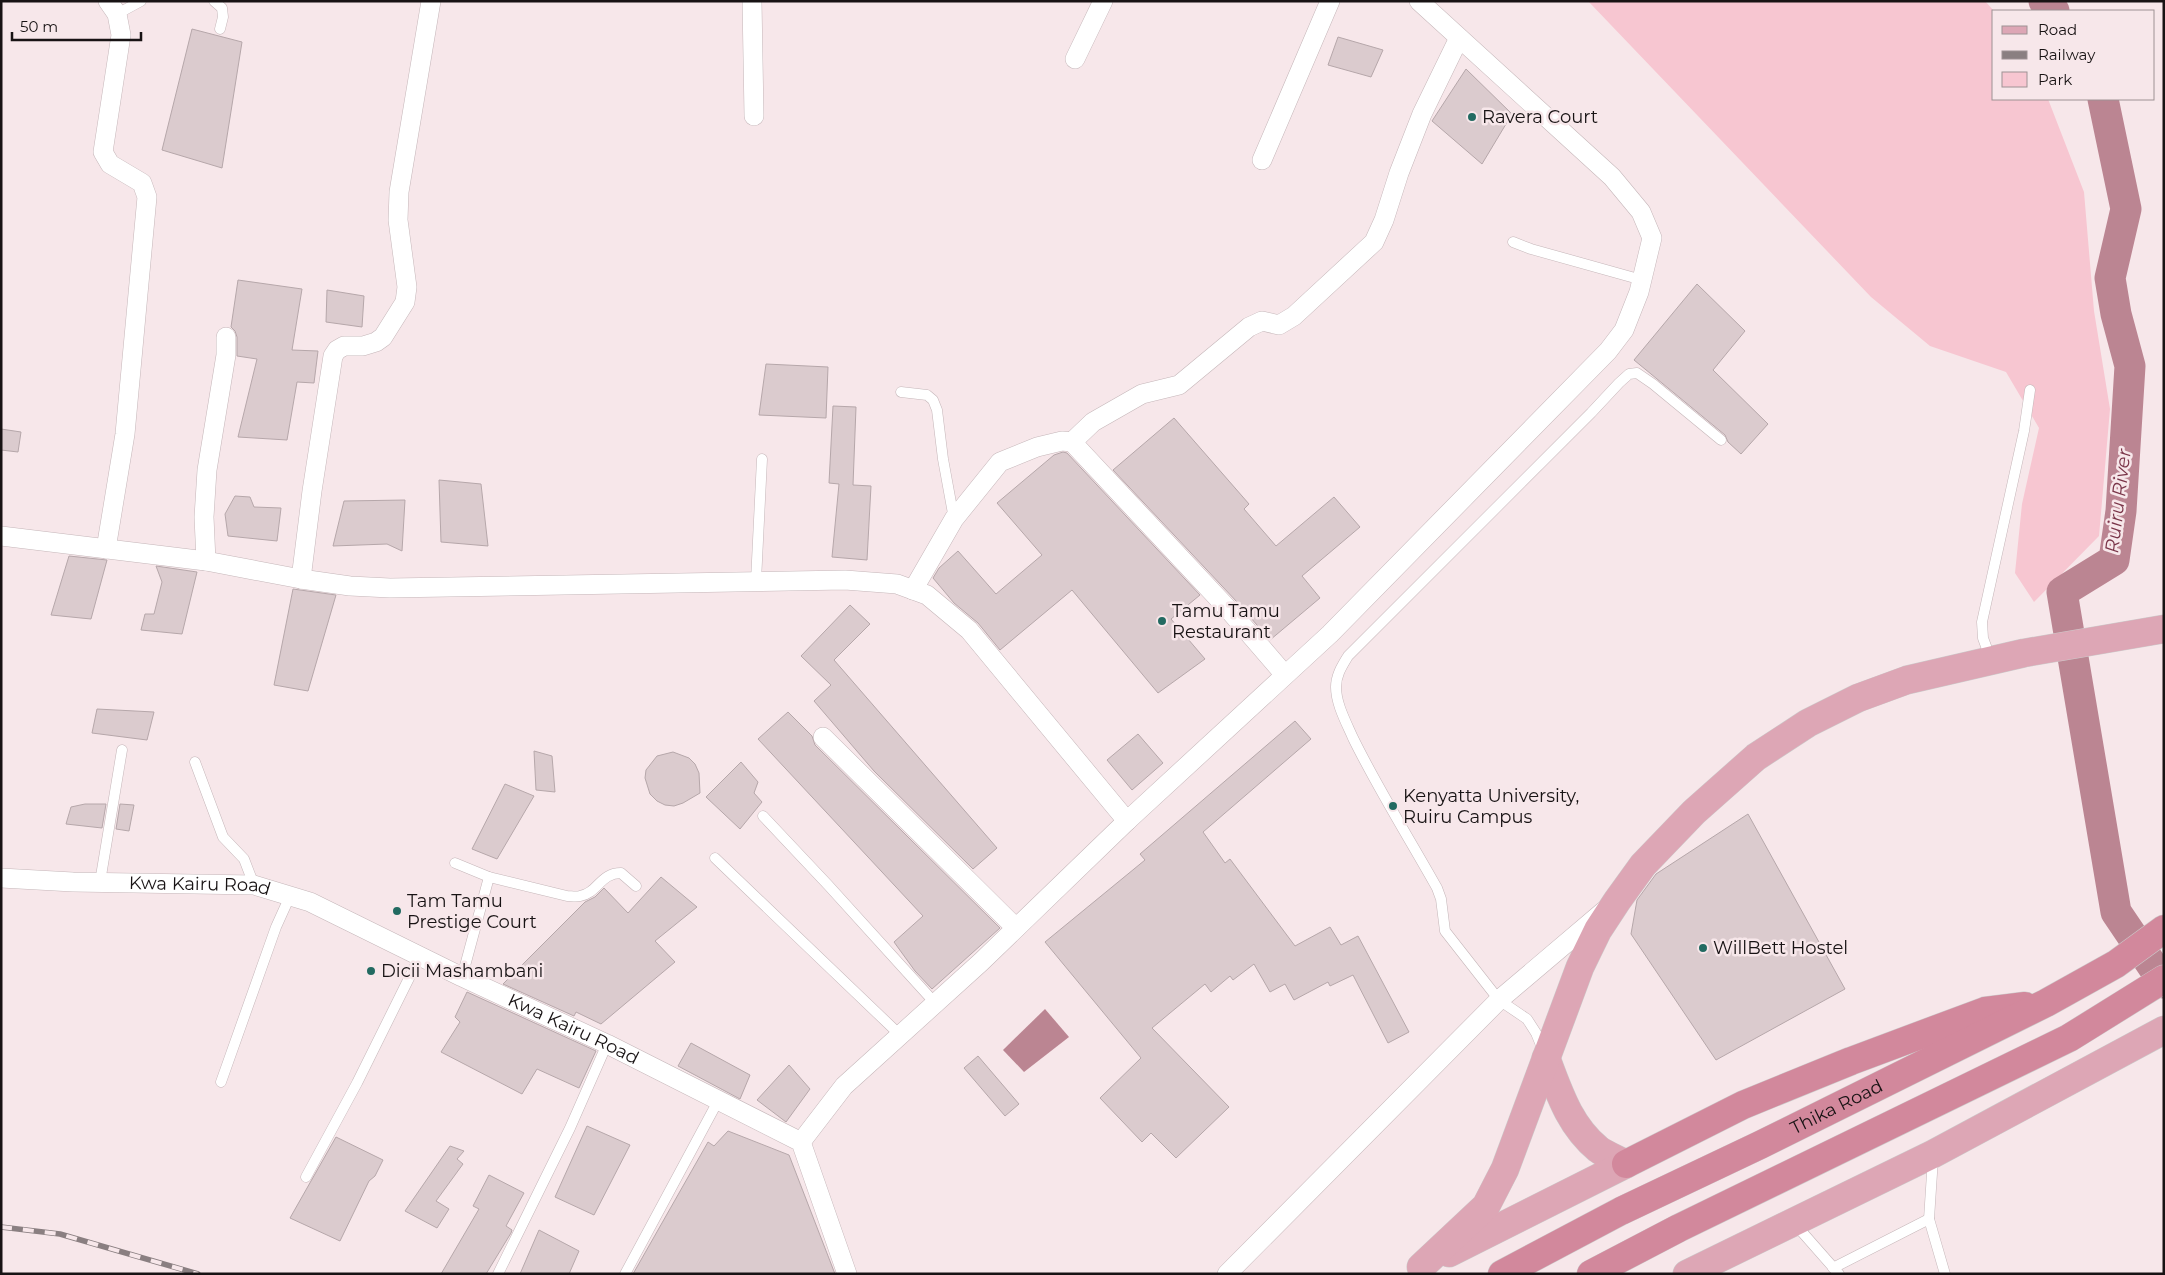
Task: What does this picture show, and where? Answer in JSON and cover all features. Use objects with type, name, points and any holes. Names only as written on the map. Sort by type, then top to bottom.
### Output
[{"type":"highway","name":"Thika Road","points":[[1502,1274],[1622,1211],[2046,1003],[2116,964],[2164,929]]},
{"type":"highway","points":[[1591,1274],[1679,1228],[2069,1038],[2164,979]]},
{"type":"highway","points":[[1626,1164],[1742,1105],[1851,1061],[1985,1011],[2046,1003]]},
{"type":"main road","points":[[1415,1270],[1486,1206],[1505,1169],[1580,967],[1598,930],[1616,901],[1643,866],[1694,812],[1756,757],[1808,723],[1858,698],[1907,680],[2024,654],[2164,629]]},
{"type":"main road","points":[[1687,1274],[1933,1154],[2163,1030]]},
{"type":"main road","points":[[1546,1058],[1563,1103],[1577,1128],[1600,1150],[1626,1164]]},
{"type":"main road","points":[[1415,1270],[1626,1164]]},
{"type":"street","points":[[301,579],[312,491],[333,356],[337,350],[344,346],[363,346],[376,342],[383,337],[405,302],[407,287],[398,220],[399,192],[432,1]]},
{"type":"street","points":[[752,1],[754,116]]},
{"type":"street","points":[[1075,59],[1103,1]]},
{"type":"street","points":[[1262,160],[1330,1]]},
{"type":"street","points":[[847,1274],[801,1142],[844,1086],[935,1004],[1127,821],[1330,634],[1527,431],[1608,351],[1624,330],[1642,280],[1652,238],[1641,212],[1612,177],[1419,1]]},
{"type":"street","points":[[106,549],[125,434],[147,197],[142,183],[110,164],[103,152],[121,35],[112,8]]},
{"type":"street","points":[[1072,442],[1093,422],[1142,394],[1179,385],[1249,327],[1262,321],[1279,325],[1294,316],[1374,242],[1384,220],[1399,173],[1422,114],[1459,38]]},
{"type":"street","points":[[206,561],[204,517],[207,470],[226,355],[226,337]]},
{"type":"street","points":[[913,590],[954,519],[1000,462],[1037,446],[1062,441],[1072,442],[1230,610],[1285,675]]},
{"type":"street","points":[[1,536],[206,561],[301,579],[390,588],[845,580],[897,584],[927,595],[970,630],[1127,821]]},
{"type":"street","points":[[823,738],[1016,928]]},
{"type":"street","name":"Kwa Kairu Road","points":[[1,878],[254,886],[310,902],[462,978],[607,1044],[801,1142]]},
{"type":"street","points":[[1226,1274],[1499,1000],[1616,901]]},
{"type":"lane","points":[[112,8],[140,1]]},
{"type":"lane","points":[[214,1],[222,8],[223,17],[220,28]]},
{"type":"lane","points":[[1513,242],[1531,250],[1642,280]]},
{"type":"lane","points":[[1546,1058],[1536,1033],[1527,1019],[1499,1000],[1445,931],[1441,899],[1437,888],[1368,769],[1348,727],[1338,701],[1336,687],[1338,673],[1348,656],[1629,374],[1637,374],[1653,384],[1721,440]]},
{"type":"lane","points":[[1991,661],[1983,638],[1982,622],[2024,431],[2030,390]]},
{"type":"lane","points":[[901,392],[927,395],[933,400],[937,410],[943,459],[954,519]]},
{"type":"lane","points":[[756,581],[762,459]]},
{"type":"lane","points":[[100,882],[122,750]]},
{"type":"lane","points":[[195,762],[223,837],[244,859],[254,886]]},
{"type":"lane","points":[[763,816],[935,1004]]},
{"type":"lane","points":[[715,858],[900,1036]]},
{"type":"lane","points":[[455,863],[489,877],[567,896],[580,896],[590,892],[612,873],[621,872],[636,886]]},
{"type":"lane","points":[[462,978],[489,877]]},
{"type":"lane","points":[[221,1082],[276,927],[290,896]]},
{"type":"lane","points":[[306,1177],[357,1083],[420,956]]},
{"type":"lane","points":[[498,1274],[570,1128],[607,1044]]},
{"type":"lane","points":[[625,1274],[718,1101]]},
{"type":"lane","points":[[1933,1154],[1930,1219],[1945,1274]]},
{"type":"lane","points":[[1793,1221],[1836,1271],[1930,1219]]},
{"type":"green space","points":[[1588,1],[1985,1],[1993,10],[1992,100],[2048,100],[2084,192],[2094,311],[2110,409],[2099,536],[2034,602],[2015,573],[2022,504],[2039,428],[2006,372],[1930,346],[1871,297]]},
{"type":"shaded area","points":[[1045,1009],[1069,1037],[1024,1072],[1003,1050]]},
{"type":"building","points":[[192,29],[242,42],[222,168],[162,150]]},
{"type":"building","points":[[1338,37],[1383,50],[1371,77],[1328,65]]},
{"type":"building","name":"Ravera Court","points":[[1466,69],[1512,114],[1482,164],[1432,121]]},
{"type":"building","points":[[238,280],[302,289],[292,350],[318,351],[314,383],[297,382],[287,440],[238,437],[257,359],[237,356],[237,337],[231,327]]},
{"type":"building","points":[[1697,284],[1745,331],[1713,370],[1768,424],[1741,454],[1728,442],[1725,435],[1634,360]]},
{"type":"building","points":[[327,290],[364,296],[362,327],[326,322]]},
{"type":"building","points":[[766,364],[828,367],[826,418],[759,415]]},
{"type":"building","points":[[833,406],[856,407],[853,485],[871,486],[867,560],[832,557],[839,484],[829,483]]},
{"type":"building","points":[[1174,418],[1249,504],[1244,509],[1276,546],[1334,497],[1360,527],[1302,576],[1320,598],[1270,640],[1237,602],[1113,470]]},
{"type":"building","points":[[1,429],[21,432],[18,452],[1,450]]},
{"type":"building","points":[[1063,452],[1067,453],[1200,595],[1171,619],[1205,659],[1158,693],[1072,590],[1000,650],[978,623],[954,603],[933,578],[939,568],[958,551],[996,594],[1042,555],[997,503],[1054,455]]},
{"type":"building","points":[[439,480],[481,484],[488,546],[441,542]]},
{"type":"building","points":[[235,496],[250,497],[254,507],[281,508],[277,541],[228,536],[225,514]]},
{"type":"building","points":[[405,500],[402,551],[387,544],[333,546],[344,501]]},
{"type":"building","points":[[69,556],[107,560],[91,619],[51,615]]},
{"type":"building","points":[[156,566],[197,572],[182,634],[141,630],[145,614],[154,614],[162,582]]},
{"type":"building","points":[[293,589],[336,595],[308,691],[274,685]]},
{"type":"building","points":[[850,605],[870,624],[834,660],[997,848],[973,869],[874,771],[814,701],[831,685],[801,656]]},
{"type":"building","points":[[97,709],[154,712],[147,740],[92,733]]},
{"type":"building","points":[[788,712],[812,736],[815,745],[1000,928],[932,989],[915,971],[894,942],[923,916],[758,739]]},
{"type":"building","points":[[1295,721],[1311,739],[1203,832],[1225,863],[1230,859],[1295,946],[1330,927],[1341,945],[1358,936],[1409,1032],[1388,1043],[1353,975],[1330,986],[1328,982],[1294,1000],[1285,984],[1270,992],[1254,964],[1233,980],[1230,976],[1211,992],[1205,984],[1152,1028],[1229,1107],[1176,1158],[1151,1133],[1142,1142],[1100,1098],[1141,1058],[1045,942],[1145,860],[1140,854]]},
{"type":"building","points":[[1138,734],[1163,763],[1132,790],[1107,760]]},
{"type":"building","points":[[534,751],[552,756],[555,792],[536,790]]},
{"type":"building","points":[[673,752],[689,758],[695,764],[699,773],[700,793],[674,806],[665,805],[657,801],[650,794],[645,778],[646,770],[657,756]]},
{"type":"building","points":[[741,762],[758,782],[754,793],[762,802],[740,829],[706,797]]},
{"type":"building","points":[[505,784],[534,796],[497,859],[472,849]]},
{"type":"building","points":[[85,804],[106,804],[102,828],[66,824],[71,807]]},
{"type":"building","points":[[120,804],[134,805],[129,831],[116,829]]},
{"type":"building","points":[[1748,814],[1845,989],[1716,1060],[1631,934],[1637,900],[1656,874]]},
{"type":"building","points":[[661,877],[697,907],[655,941],[675,962],[601,1024],[576,1012],[574,1016],[503,984],[585,902],[595,897],[604,888],[628,913]]},
{"type":"building","points":[[467,992],[596,1051],[579,1088],[537,1069],[522,1094],[441,1052],[460,1022],[455,1017]]},
{"type":"building","points":[[691,1043],[750,1075],[740,1099],[678,1066]]},
{"type":"building","points":[[978,1056],[1019,1104],[1005,1116],[964,1068]]},
{"type":"building","points":[[789,1065],[810,1089],[786,1122],[757,1100]]},
{"type":"building","points":[[587,1126],[630,1145],[594,1215],[555,1197]]},
{"type":"building","points":[[728,1131],[789,1155],[835,1274],[633,1274],[708,1142],[714,1146]]},
{"type":"building","points":[[336,1137],[383,1160],[375,1176],[369,1181],[340,1241],[290,1218]]},
{"type":"building","points":[[450,1146],[464,1151],[457,1159],[463,1164],[436,1201],[449,1209],[437,1228],[405,1211]]},
{"type":"building","points":[[489,1175],[524,1193],[506,1226],[512,1230],[511,1233],[486,1274],[441,1274],[479,1209],[473,1206]]},
{"type":"building","points":[[539,1230],[579,1251],[569,1274],[520,1274]]},
{"type":"waterway","name":"Ruiru River","points":[[2044,1],[2053,10]]},
{"type":"waterway","name":"Ruiru River","points":[[2103,100],[2126,209],[2110,278],[2116,314],[2130,366],[2121,511],[2114,560],[2062,592],[2116,912],[2164,983]]},
{"type":"railway","points":[[1,1227],[60,1234],[198,1274]]},
{"type":"place","name":"Ravera Court","points":[[1472,117]]},
{"type":"place","name":"Tamu Tamu Restaurant","points":[[1162,621]]},
{"type":"place","name":"Kenyatta University, Ruiru Campus","points":[[1393,806]]},
{"type":"place","name":"Tam Tamu Prestige Court","points":[[397,911]]},
{"type":"place","name":"WillBett Hostel","points":[[1703,948]]},
{"type":"place","name":"Dicii Mashambani","points":[[371,971]]}]
